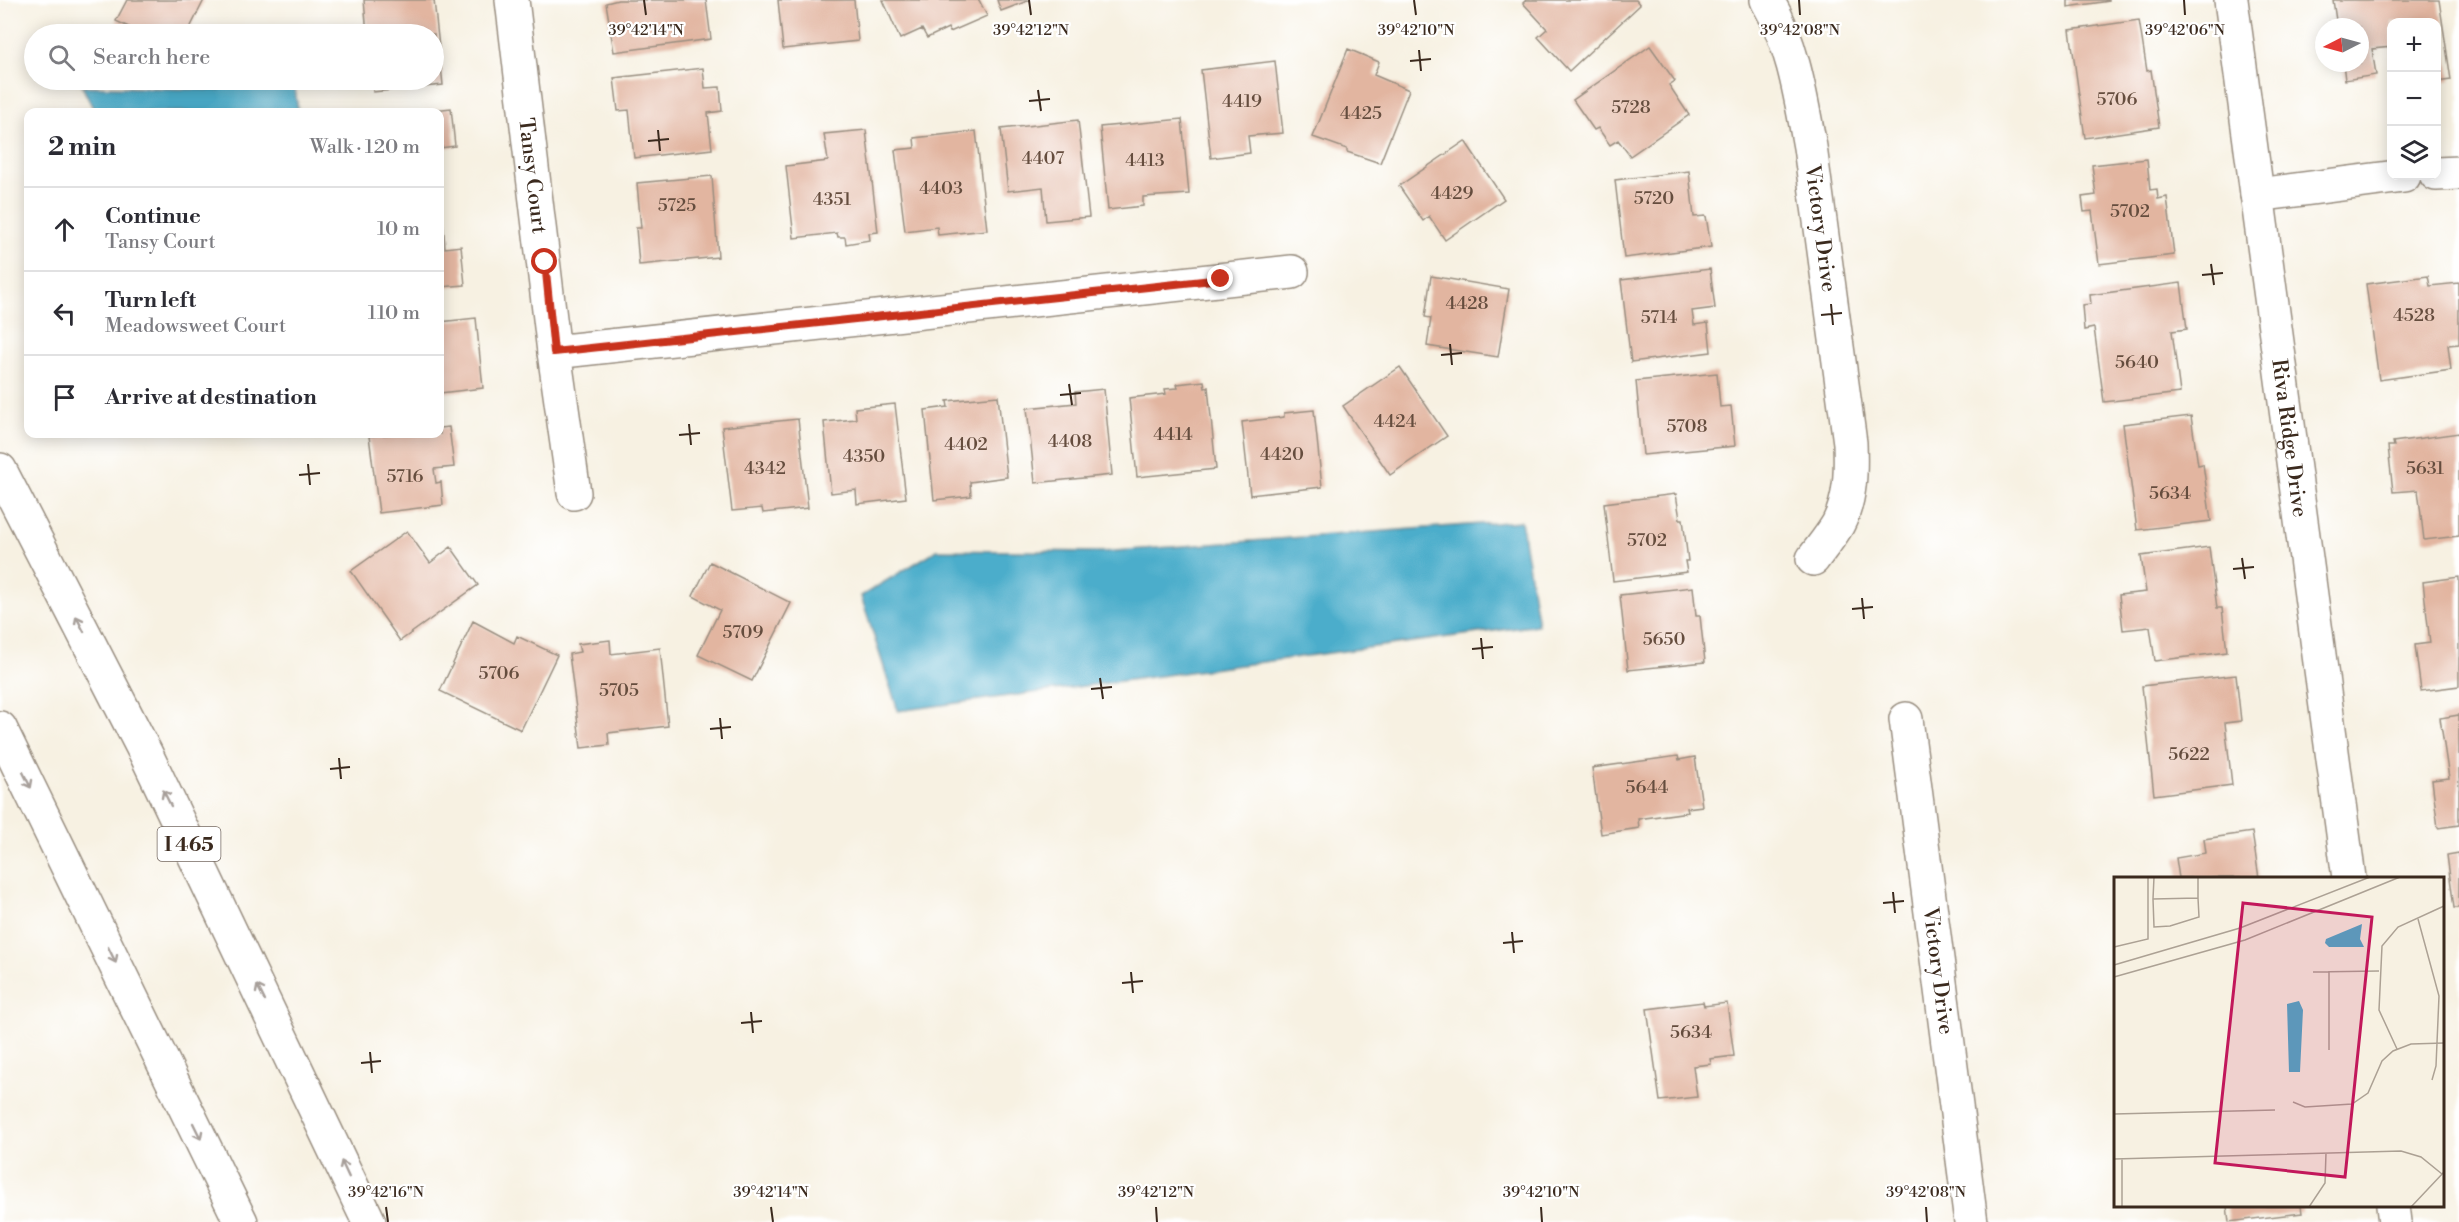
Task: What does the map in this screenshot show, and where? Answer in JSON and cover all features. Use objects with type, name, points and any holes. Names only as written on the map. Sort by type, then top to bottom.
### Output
[{"type":"main road","name":"Tansy Court","points":[[512,0],[554,352],[574,493]]},
{"type":"main road","name":"Victory Drive","points":[[1767,0],[1788,51],[1802,101],[1850,443],[1851,471],[1847,498],[1839,523],[1813,559]]},
{"type":"main road","name":"Riva Ridge Drive","points":[[2232,0],[2349,877]]},
{"type":"main road","points":[[2441,174],[2459,173]]},
{"type":"main road","points":[[2257,195],[2387,178]]},
{"type":"main road","points":[[554,352],[1292,272]]},
{"type":"main road","name":"I 465","points":[[0,470],[146,754],[369,1222]]},
{"type":"main road","name":"Victory Drive","points":[[1906,719],[1971,1222]]},
{"type":"main road","points":[[0,728],[241,1222]]},
{"type":"main road","points":[[2392,1207],[2395,1222]]},
{"type":"water","points":[[84,90],[295,90],[298,108],[93,108]]},
{"type":"water","points":[[1521,521],[1538,625],[898,711],[861,596],[937,550],[1102,552]]},
{"type":"building","points":[[127,0],[204,0],[192,24],[122,24],[116,21]]},
{"type":"building","points":[[364,0],[434,0],[437,24],[366,24]]},
{"type":"building","points":[[618,0],[706,0],[711,39],[614,52],[606,3]]},
{"type":"building","points":[[778,0],[854,0],[858,41],[783,49]]},
{"type":"building","points":[[883,0],[979,0],[987,16],[950,32],[948,28],[927,38],[922,29],[900,39]]},
{"type":"building","points":[[997,0],[1030,0],[1001,11]]},
{"type":"building","points":[[1526,0],[1636,0],[1640,5],[1569,71],[1538,37],[1547,29],[1523,3]]},
{"type":"building","points":[[2068,0],[2109,0],[2109,1],[2068,7]]},
{"type":"building","points":[[2333,0],[2439,0],[2451,80],[2441,81],[2441,18],[2387,18],[2387,48],[2372,49],[2376,75],[2345,80],[2344,72],[2369,72],[2369,18],[2336,18]]},
{"type":"building","points":[[2139,20],[2147,71],[2151,70],[2159,127],[2085,138],[2070,30]]},
{"type":"building","points":[[1650,46],[1675,81],[1669,85],[1689,115],[1630,156],[1618,140],[1610,145],[1598,128],[1594,130],[1573,100]]},
{"type":"building","points":[[1348,49],[1379,62],[1374,75],[1409,90],[1380,163],[1313,137]]},
{"type":"building","points":[[1275,61],[1283,133],[1248,136],[1250,153],[1211,158],[1201,70]]},
{"type":"building","points":[[703,68],[705,88],[720,87],[722,111],[708,113],[712,149],[634,158],[629,110],[618,111],[614,78]]},
{"type":"building","points":[[451,108],[455,146],[444,147],[444,109]]},
{"type":"building","points":[[1182,119],[1189,194],[1143,197],[1143,206],[1108,210],[1100,127]]},
{"type":"building","points":[[1078,120],[1089,217],[1046,221],[1043,187],[1008,191],[1001,129]]},
{"type":"building","points":[[866,130],[878,232],[869,233],[870,240],[846,244],[845,237],[838,237],[837,233],[794,238],[786,166],[828,161],[824,134]]},
{"type":"building","points":[[976,131],[987,230],[938,235],[937,227],[905,231],[895,150],[915,148],[914,138]]},
{"type":"building","points":[[1465,141],[1504,199],[1445,240],[1429,216],[1423,221],[1399,186]]},
{"type":"building","points":[[2147,159],[2150,190],[2157,189],[2158,199],[2167,197],[2174,255],[2099,264],[2092,211],[2084,212],[2082,197],[2096,195],[2092,165]]},
{"type":"building","points":[[1689,171],[1694,217],[1706,216],[1711,247],[1624,258],[1615,180]]},
{"type":"building","points":[[712,176],[718,257],[639,265],[636,228],[641,228],[637,183]]},
{"type":"building","points":[[444,234],[445,248],[461,246],[465,285],[444,287]]},
{"type":"building","points":[[1710,269],[1715,308],[1692,311],[1694,325],[1708,323],[1711,352],[1631,362],[1621,280]]},
{"type":"building","points":[[1431,276],[1509,289],[1498,357],[1427,346],[1431,318],[1425,317]]},
{"type":"building","points":[[2428,276],[2430,286],[2459,283],[2459,344],[2448,345],[2451,370],[2379,380],[2366,284]]},
{"type":"building","points":[[2181,283],[2187,329],[2172,331],[2180,393],[2104,402],[2094,328],[2084,330],[2082,305],[2091,304],[2090,295]]},
{"type":"building","points":[[476,318],[483,388],[444,393],[444,322]]},
{"type":"building","points":[[1400,367],[1447,436],[1390,475],[1343,406]]},
{"type":"building","points":[[1717,373],[1720,407],[1731,406],[1735,446],[1643,455],[1636,381]]},
{"type":"building","points":[[1204,381],[1205,388],[1208,387],[1216,469],[1137,477],[1129,398],[1166,394],[1165,389],[1178,388],[1177,384]]},
{"type":"building","points":[[1104,389],[1112,475],[1035,483],[1027,408],[1076,403],[1075,392]]},
{"type":"building","points":[[998,396],[1007,477],[970,482],[971,496],[934,500],[925,410],[948,407],[947,401]]},
{"type":"building","points":[[895,404],[906,498],[857,504],[856,490],[831,493],[824,422],[856,419],[855,408]]},
{"type":"building","points":[[1314,410],[1322,487],[1250,495],[1242,422],[1284,417],[1284,413]]},
{"type":"building","points":[[2191,416],[2198,465],[2203,464],[2211,521],[2137,530],[2123,424]]},
{"type":"building","points":[[798,419],[808,508],[763,513],[762,508],[732,511],[722,427]]},
{"type":"building","points":[[449,427],[454,467],[434,469],[436,483],[441,482],[443,505],[379,513],[369,438],[444,438],[444,428]]},
{"type":"building","points":[[2459,433],[2459,536],[2424,540],[2418,490],[2393,492],[2388,446],[2394,446],[2393,442]]},
{"type":"building","points":[[1676,494],[1680,519],[1683,519],[1688,561],[1685,561],[1687,572],[1613,581],[1604,503]]},
{"type":"building","points":[[407,531],[430,563],[451,547],[478,585],[400,641],[351,571]]},
{"type":"building","points":[[2209,547],[2217,608],[2222,608],[2227,652],[2155,661],[2150,627],[2123,630],[2119,595],[2146,592],[2141,556]]},
{"type":"building","points":[[710,562],[791,603],[752,681],[698,655],[720,610],[693,596]]},
{"type":"building","points":[[2459,577],[2459,686],[2421,691],[2415,645],[2430,643],[2423,582]]},
{"type":"building","points":[[1693,587],[1696,616],[1700,616],[1705,662],[1628,670],[1620,595]]},
{"type":"building","points":[[473,621],[514,643],[517,636],[557,655],[521,730],[440,691]]},
{"type":"building","points":[[610,640],[611,654],[660,648],[668,726],[608,733],[609,745],[581,748],[569,654],[580,652],[578,644]]},
{"type":"building","points":[[2236,675],[2241,721],[2225,723],[2232,785],[2154,795],[2142,686]]},
{"type":"building","points":[[2459,715],[2459,825],[2438,828],[2432,780],[2449,778],[2440,718]]},
{"type":"building","points":[[1678,756],[1679,760],[1695,757],[1702,806],[1687,808],[1688,812],[1638,819],[1639,828],[1601,834],[1592,768]]},
{"type":"building","points":[[2252,832],[2259,877],[2179,877],[2176,858],[2206,853],[2204,839]]},
{"type":"building","points":[[2459,853],[2459,908],[2454,908],[2447,855]]},
{"type":"building","points":[[1703,1002],[1704,1006],[1727,1003],[1734,1056],[1710,1059],[1711,1064],[1693,1066],[1697,1097],[1660,1101],[1647,1009]]},
{"type":"building","points":[[2227,1207],[2301,1207],[2302,1213],[2229,1222]]},
{"type":"route","points":[[545,262],[554,352],[1221,279]]}]
